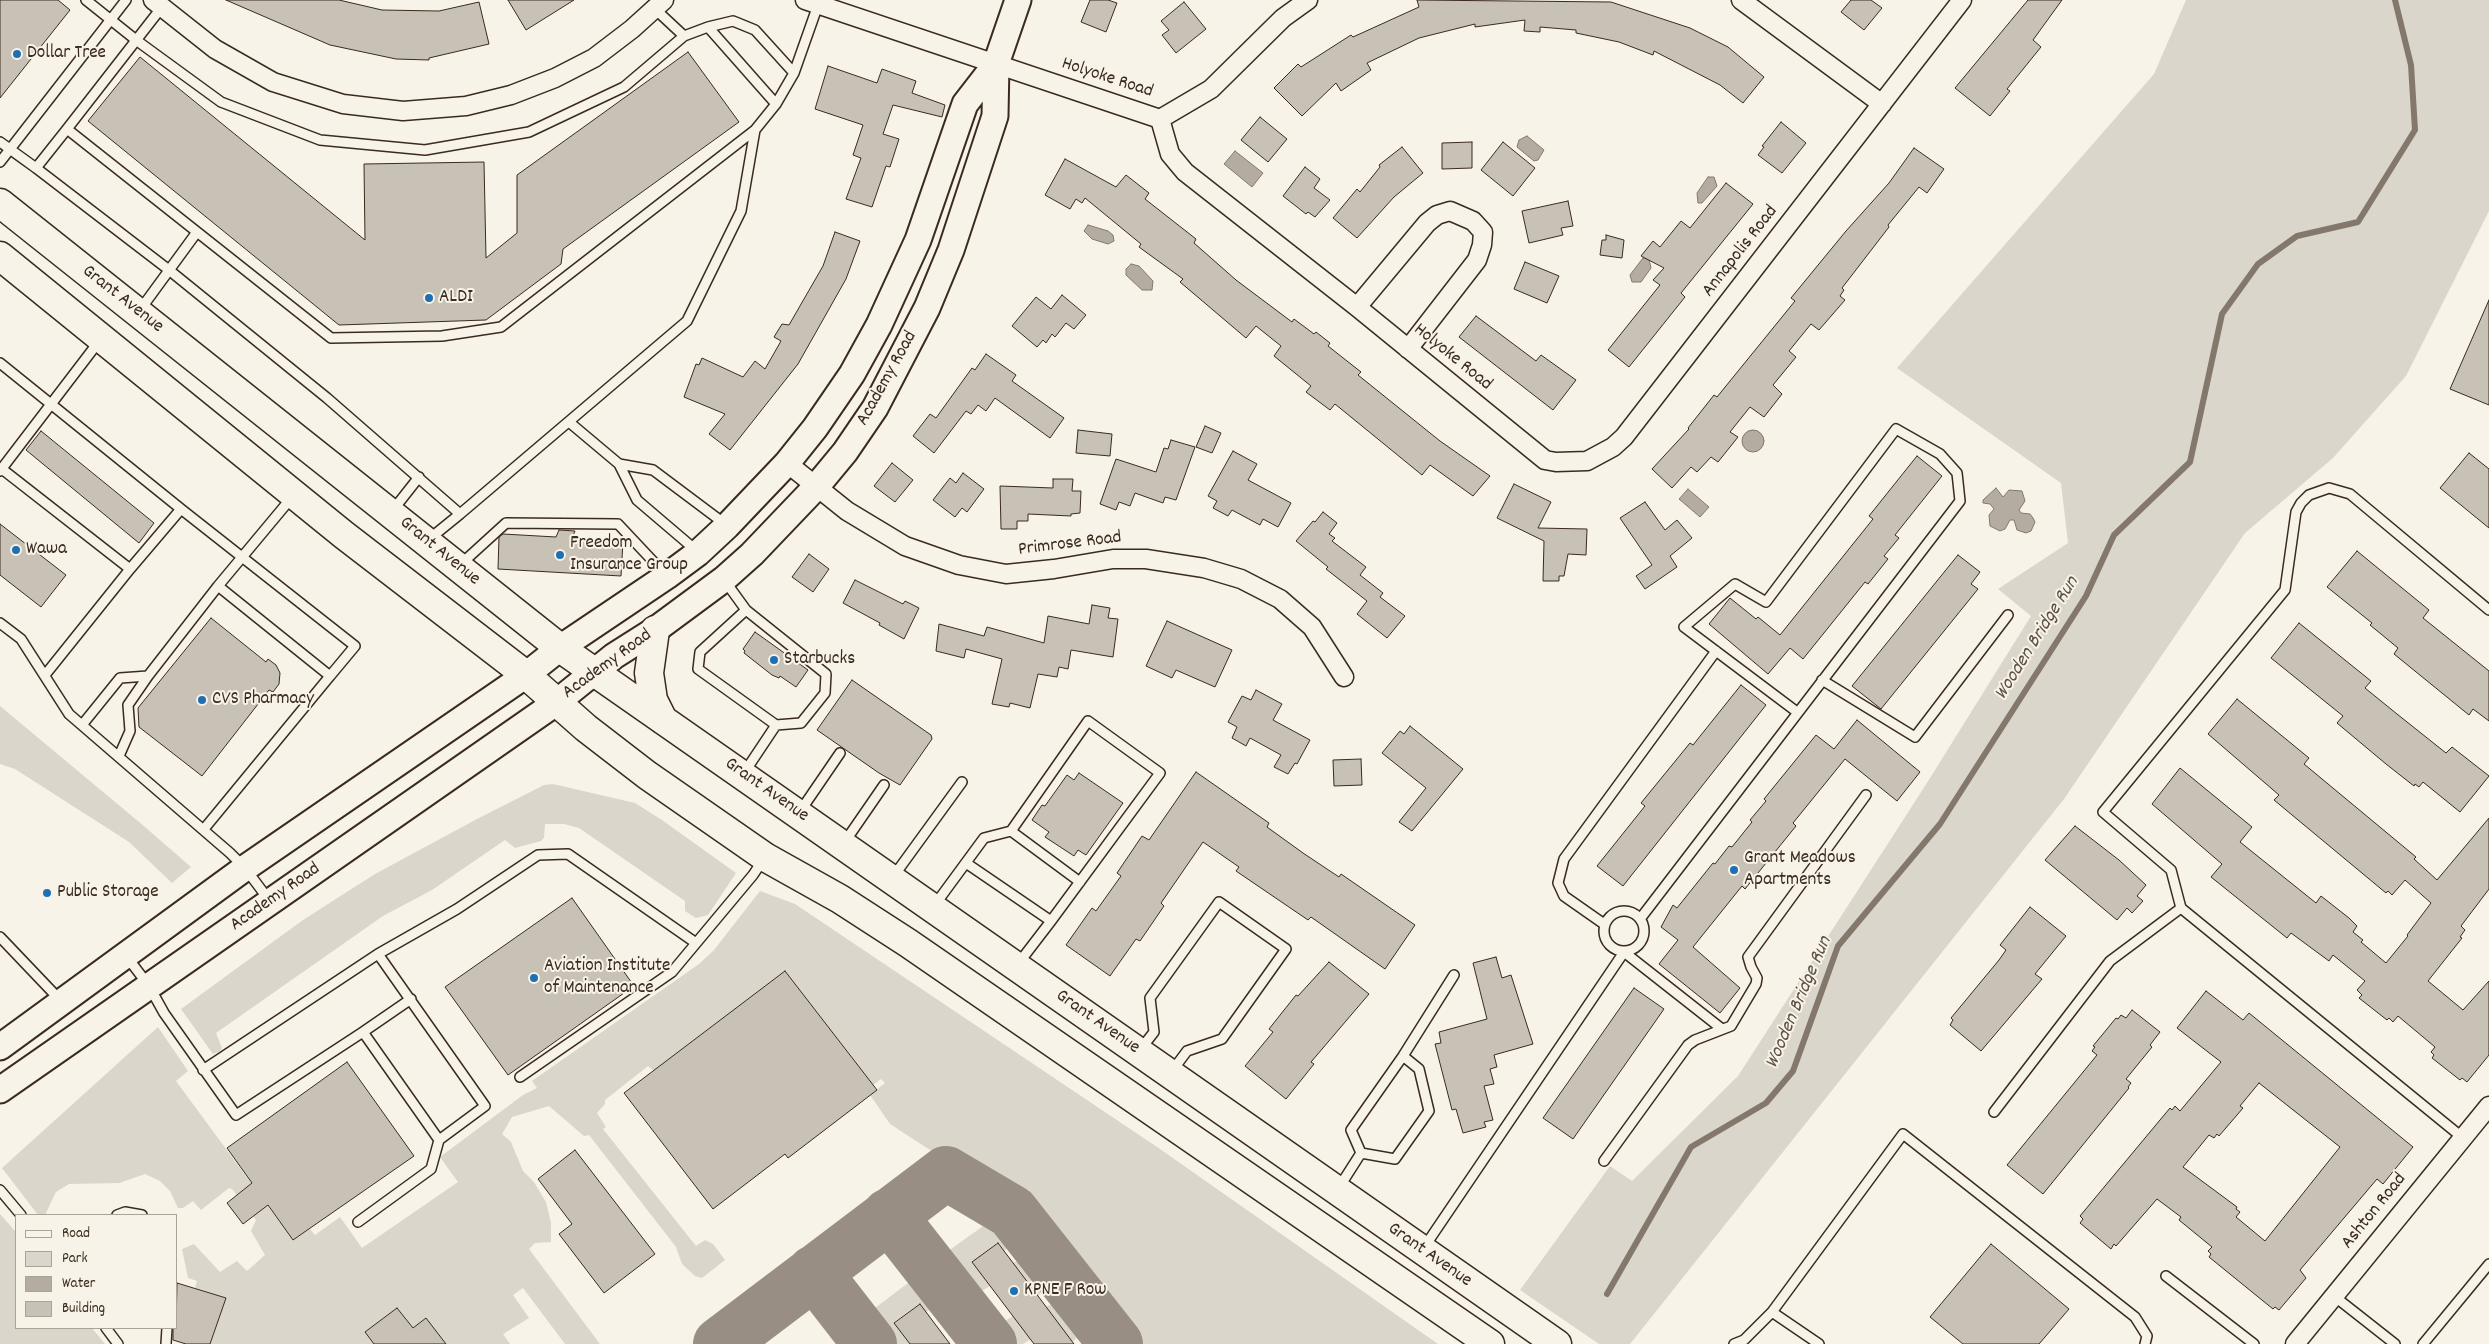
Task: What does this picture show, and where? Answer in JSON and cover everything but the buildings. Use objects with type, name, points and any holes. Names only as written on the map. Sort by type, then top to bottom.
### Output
[{"type":"main road","name":"Academy Road","points":[[0,1090],[557,702],[614,656],[655,630],[724,579],[752,554],[816,486],[845,452],[874,408],[927,308],[950,250],[995,116],[996,64],[1018,0]]},
{"type":"main road","name":"Academy Road","points":[[0,1047],[127,957],[246,868],[526,674],[560,648],[667,576],[698,553],[727,526],[787,463],[815,428],[852,374],[879,325],[918,240],[965,104],[996,64]]},
{"type":"main road","name":"Grant Avenue","points":[[0,204],[457,567],[594,673],[843,844],[1557,1344]]},
{"type":"main road","name":"Grant Avenue","points":[[0,256],[294,494],[526,674],[586,728],[647,775],[764,857],[840,899],[908,942],[1490,1344]]},
{"type":"main road","points":[[102,339],[138,312]]},
{"type":"main road","points":[[655,630],[648,674],[653,700],[663,720]]},
{"type":"main road","points":[[908,942],[933,907]]},
{"type":"main road","points":[[993,1001],[1017,966]]},
{"type":"street","points":[[1160,119],[1211,89],[1283,18],[1308,0]]},
{"type":"street","points":[[1741,0],[1882,104]]},
{"type":"street","name":"Annapolis Road","points":[[1521,440],[1545,460],[1556,462],[1587,461],[1613,447],[1624,437],[1962,0]]},
{"type":"street","name":"Holyoke Road","points":[[812,2],[840,6],[996,64],[1160,119],[1170,154],[1185,172],[1357,307],[1521,440]]},
{"type":"street","points":[[157,4],[215,49],[273,82],[343,104],[403,111],[466,106],[502,97],[555,78],[594,58],[660,4]]},
{"type":"street","points":[[1357,307],[1427,223],[1437,215],[1450,211],[1473,221],[1483,232],[1482,245],[1477,260],[1408,349]]},
{"type":"street","name":"Primrose Road","points":[[787,463],[847,511],[905,546],[959,565],[1006,574],[1054,569],[1112,559],[1146,559],[1204,568],[1241,579],[1280,599],[1312,627],[1344,677]]},
{"type":"street","name":"Ashton Road","points":[[2295,1344],[2489,1106]]},
{"type":"lane","points":[[86,0],[136,40],[221,102],[320,140],[425,150],[529,132],[624,87],[684,36],[708,27],[733,21],[755,30],[794,73]]},
{"type":"lane","points":[[0,162],[126,0]]},
{"type":"lane","points":[[67,129],[331,338],[442,336],[501,327],[755,130],[776,104],[794,73],[812,2]]},
{"type":"lane","points":[[36,168],[136,40],[157,4]]},
{"type":"lane","points":[[660,4],[684,36]]},
{"type":"lane","points":[[708,27],[776,104]]},
{"type":"lane","points":[[426,542],[687,321],[741,211],[755,130]]},
{"type":"lane","points":[[0,142],[169,270],[327,398],[460,514]]},
{"type":"lane","points":[[138,312],[197,232]]},
{"type":"lane","points":[[102,339],[1,470],[130,569]]},
{"type":"lane","points":[[0,363],[9,368],[50,406],[355,646],[204,829]]},
{"type":"lane","points":[[569,422],[619,464],[637,500],[698,553]]},
{"type":"lane","points":[[1640,919],[1960,501],[1957,474],[1940,454],[1896,428],[1766,602],[1735,584],[1684,627],[1797,712]]},
{"type":"lane","points":[[619,464],[653,470],[727,526]]},
{"type":"lane","points":[[390,514],[419,477]]},
{"type":"lane","points":[[2462,1138],[2181,908],[2171,870],[2103,812],[2285,590],[2296,512],[2309,495],[2329,488],[2350,494],[2489,610]]},
{"type":"lane","points":[[119,756],[130,731],[128,706],[148,676],[242,556],[294,494]]},
{"type":"lane","points":[[46,676],[130,569],[181,509]]},
{"type":"lane","points":[[457,567],[506,523],[618,524],[667,576]]},
{"type":"lane","points":[[724,579],[746,610],[826,674],[825,693],[801,723],[776,725],[698,669],[700,652],[746,610]]},
{"type":"lane","points":[[218,586],[330,676]]},
{"type":"lane","points":[[1822,680],[1915,737],[2008,615]]},
{"type":"lane","points":[[0,623],[21,639],[69,714],[204,829],[246,868],[270,902]]},
{"type":"lane","points":[[1604,924],[1564,896],[1558,883],[1564,859],[1716,652]]},
{"type":"lane","points":[[82,725],[120,678],[148,676]]},
{"type":"lane","points":[[933,907],[984,838],[1011,831],[1088,721],[1160,773],[1017,966]]},
{"type":"lane","points":[[743,776],[776,725]]},
{"type":"lane","points":[[798,814],[840,753]]},
{"type":"lane","points":[[892,879],[962,782]]},
{"type":"lane","points":[[843,844],[884,785]]},
{"type":"lane","points":[[1604,1161],[1688,1046],[1695,1040],[1731,1026],[1756,984],[1757,978],[1748,956],[1866,795]]},
{"type":"lane","points":[[1011,831],[1080,882]]},
{"type":"lane","points":[[203,1070],[378,954],[457,909],[538,855],[568,854],[696,943]]},
{"type":"lane","points":[[520,1077],[672,972],[753,875],[764,857]]},
{"type":"lane","points":[[966,863],[1051,921]]},
{"type":"lane","points":[[1139,1052],[1154,1032],[1150,998],[1219,902],[1286,949],[1222,1039],[1187,1051],[1170,1074]]},
{"type":"lane","points":[[1994,1112],[2110,961],[2181,908]]},
{"type":"lane","points":[[1422,1251],[1624,952],[1639,945],[1643,938],[1644,930],[1640,919],[1631,912],[1615,912],[1604,924],[1603,932],[1609,946],[1624,952],[1722,1029]]},
{"type":"lane","points":[[0,937],[63,1003]]},
{"type":"lane","points":[[358,1222],[431,1169],[439,1140],[484,1106],[378,954]]},
{"type":"lane","points":[[127,957],[149,986],[164,1013],[203,1070],[236,1114],[411,999]]},
{"type":"lane","points":[[1361,1154],[1351,1130],[1403,1056],[1454,975]]},
{"type":"lane","points":[[363,1032],[439,1140]]},
{"type":"lane","points":[[1361,1154],[1395,1159],[1429,1111],[1419,1068],[1403,1056]]},
{"type":"lane","points":[[1734,1344],[1744,1340],[1772,1312],[1903,1134],[2135,1317],[2147,1336],[2145,1344]]},
{"type":"lane","points":[[1336,1191],[1361,1154]]},
{"type":"lane","points":[[0,1190],[19,1214]]},
{"type":"lane","points":[[120,1214],[125,1212],[136,1214]]},
{"type":"lane","points":[[2423,1344],[2489,1264]]},
{"type":"lane","points":[[2166,1276],[2254,1344]]},
{"type":"lane","points":[[2334,1296],[2395,1344]]},
{"type":"lane","points":[[1772,1312],[1819,1344]]},
{"type":"lane","points":[[107,1329],[118,1344]]},
{"type":"lane","points":[[166,1344],[167,1329]]},
{"type":"green space","points":[[2186,0],[2489,0],[2489,211],[2406,376],[2333,458],[2245,533],[2064,799],[1630,1344],[1599,1344],[1520,1290],[1610,1166],[1632,1181],[1738,1076],[1925,786],[2031,616],[1998,589],[2068,543],[2061,483],[1897,368],[2154,74]]},
{"type":"green space","points":[[0,706],[191,867],[172,883],[129,842],[15,769],[0,764]]},
{"type":"green space","points":[[553,784],[635,803],[736,873],[708,915],[696,918],[685,911],[685,901],[579,828],[564,824],[545,824],[544,838],[541,841],[515,848],[505,840],[432,890],[383,916],[216,1033],[222,1048],[220,1051],[213,1054],[181,1009],[303,920],[375,874],[544,785]]},
{"type":"green space","points":[[760,891],[795,904],[1160,1149],[1438,1344],[1132,1344],[1055,1245],[1018,1207],[890,1124],[870,1095],[885,1083],[881,1079],[873,1085],[785,971],[654,1071],[648,1066],[605,1100],[605,1104],[597,1113],[606,1127],[603,1129],[696,1246],[705,1240],[713,1244],[725,1260],[702,1278],[695,1276],[682,1264],[676,1247],[589,1135],[584,1136],[549,1106],[512,1117],[502,1134],[511,1142],[523,1171],[534,1182],[546,1202],[551,1223],[551,1242],[535,1243],[529,1249],[600,1344],[565,1344],[523,1288],[513,1295],[529,1318],[503,1334],[510,1344],[446,1344],[426,1318],[413,1328],[397,1308],[365,1332],[374,1344],[210,1344],[225,1298],[195,1288],[197,1281],[188,1278],[182,1249],[194,1244],[220,1272],[237,1261],[247,1271],[265,1255],[251,1231],[256,1220],[232,1189],[229,1188],[201,1210],[193,1201],[183,1208],[178,1208],[170,1191],[160,1181],[145,1174],[119,1183],[69,1184],[56,1192],[45,1214],[37,1214],[2,1168],[158,1027],[188,1071],[176,1081],[293,1240],[310,1229],[315,1235],[340,1217],[362,1248],[458,1182],[440,1157],[523,1095],[537,1088],[532,1081],[699,964],[714,950]]},
{"type":"green space","points":[[0,1214],[15,1231],[15,1329],[93,1329],[105,1344],[0,1344]]},
{"type":"green space","points":[[993,1219],[1015,1231],[1017,1240],[1004,1251],[997,1243],[972,1262],[990,1286],[980,1292],[970,1294],[944,1262],[944,1254]]},
{"type":"green space","points":[[1030,1255],[1035,1257],[1051,1282],[1038,1296],[1013,1263]]},
{"type":"green space","points":[[920,1274],[925,1275],[939,1293],[938,1303],[926,1312],[919,1304],[894,1322],[910,1344],[885,1344],[866,1320],[867,1314]]},
{"type":"green space","points":[[1061,1299],[1070,1303],[1084,1321],[1084,1332],[1072,1342],[1046,1307]]},
{"type":"green space","points":[[1013,1316],[1031,1339],[1023,1344],[1008,1344],[995,1327]]},
{"type":"water","points":[[1527,136],[1544,150],[1538,160],[1534,161],[1517,147],[1519,140]]},
{"type":"water","points":[[1235,151],[1263,173],[1252,187],[1224,164]]},
{"type":"water","points":[[1708,177],[1714,177],[1717,186],[1702,203],[1698,203],[1697,193]]},
{"type":"water","points":[[1088,225],[1108,231],[1113,235],[1114,241],[1108,244],[1092,239],[1084,231]]},
{"type":"water","points":[[1643,258],[1649,259],[1651,268],[1641,282],[1632,282],[1630,275]]},
{"type":"water","points":[[1131,264],[1139,266],[1153,281],[1152,290],[1142,290],[1126,275],[1126,269]]},
{"type":"water","points":[[1753,430],[1761,433],[1764,441],[1761,449],[1753,452],[1745,449],[1742,441],[1745,433]]},
{"type":"water","points":[[1996,488],[2003,497],[2009,490],[2022,491],[2025,501],[2019,510],[2021,513],[2030,514],[2033,518],[2035,522],[2031,531],[2026,533],[2017,530],[2014,520],[2010,520],[2005,529],[2000,531],[1990,526],[1989,515],[1994,509],[1990,504],[1983,503],[1983,500]]},
{"type":"water","points":[[1688,489],[1709,507],[1700,517],[1679,499]]},
{"type":"waterway","name":"Wooden Bridge Run","points":[[1607,1294],[1691,1147],[1766,1103],[1793,1071],[1838,946],[1940,824],[2086,596],[2114,535],[2190,462],[2222,314],[2258,264],[2297,236],[2358,222],[2415,130],[2411,65],[2395,0]]},
{"type":"taxiway","points":[[720,1344],[946,1173],[1012,1212],[1116,1344]]},
{"type":"taxiway","points":[[889,1215],[990,1344]]},
{"type":"taxiway","points":[[814,1272],[870,1344]]},
{"type":"place","name":"Dollar Tree","points":[[17,54]]},
{"type":"place","name":"ALDI","points":[[429,298]]},
{"type":"place","name":"Wawa","points":[[16,550]]},
{"type":"place","name":"Freedom Insurance Group","points":[[560,555]]},
{"type":"place","name":"Starbucks","points":[[774,660]]},
{"type":"place","name":"CVS Pharmacy","points":[[202,700]]},
{"type":"place","name":"Grant Meadows Apartments","points":[[1734,870]]},
{"type":"place","name":"Public Storage","points":[[47,893]]},
{"type":"place","name":"Aviation Institute of Maintenance","points":[[534,978]]},
{"type":"place","name":"KPNE F Row","points":[[1014,1291]]}]
